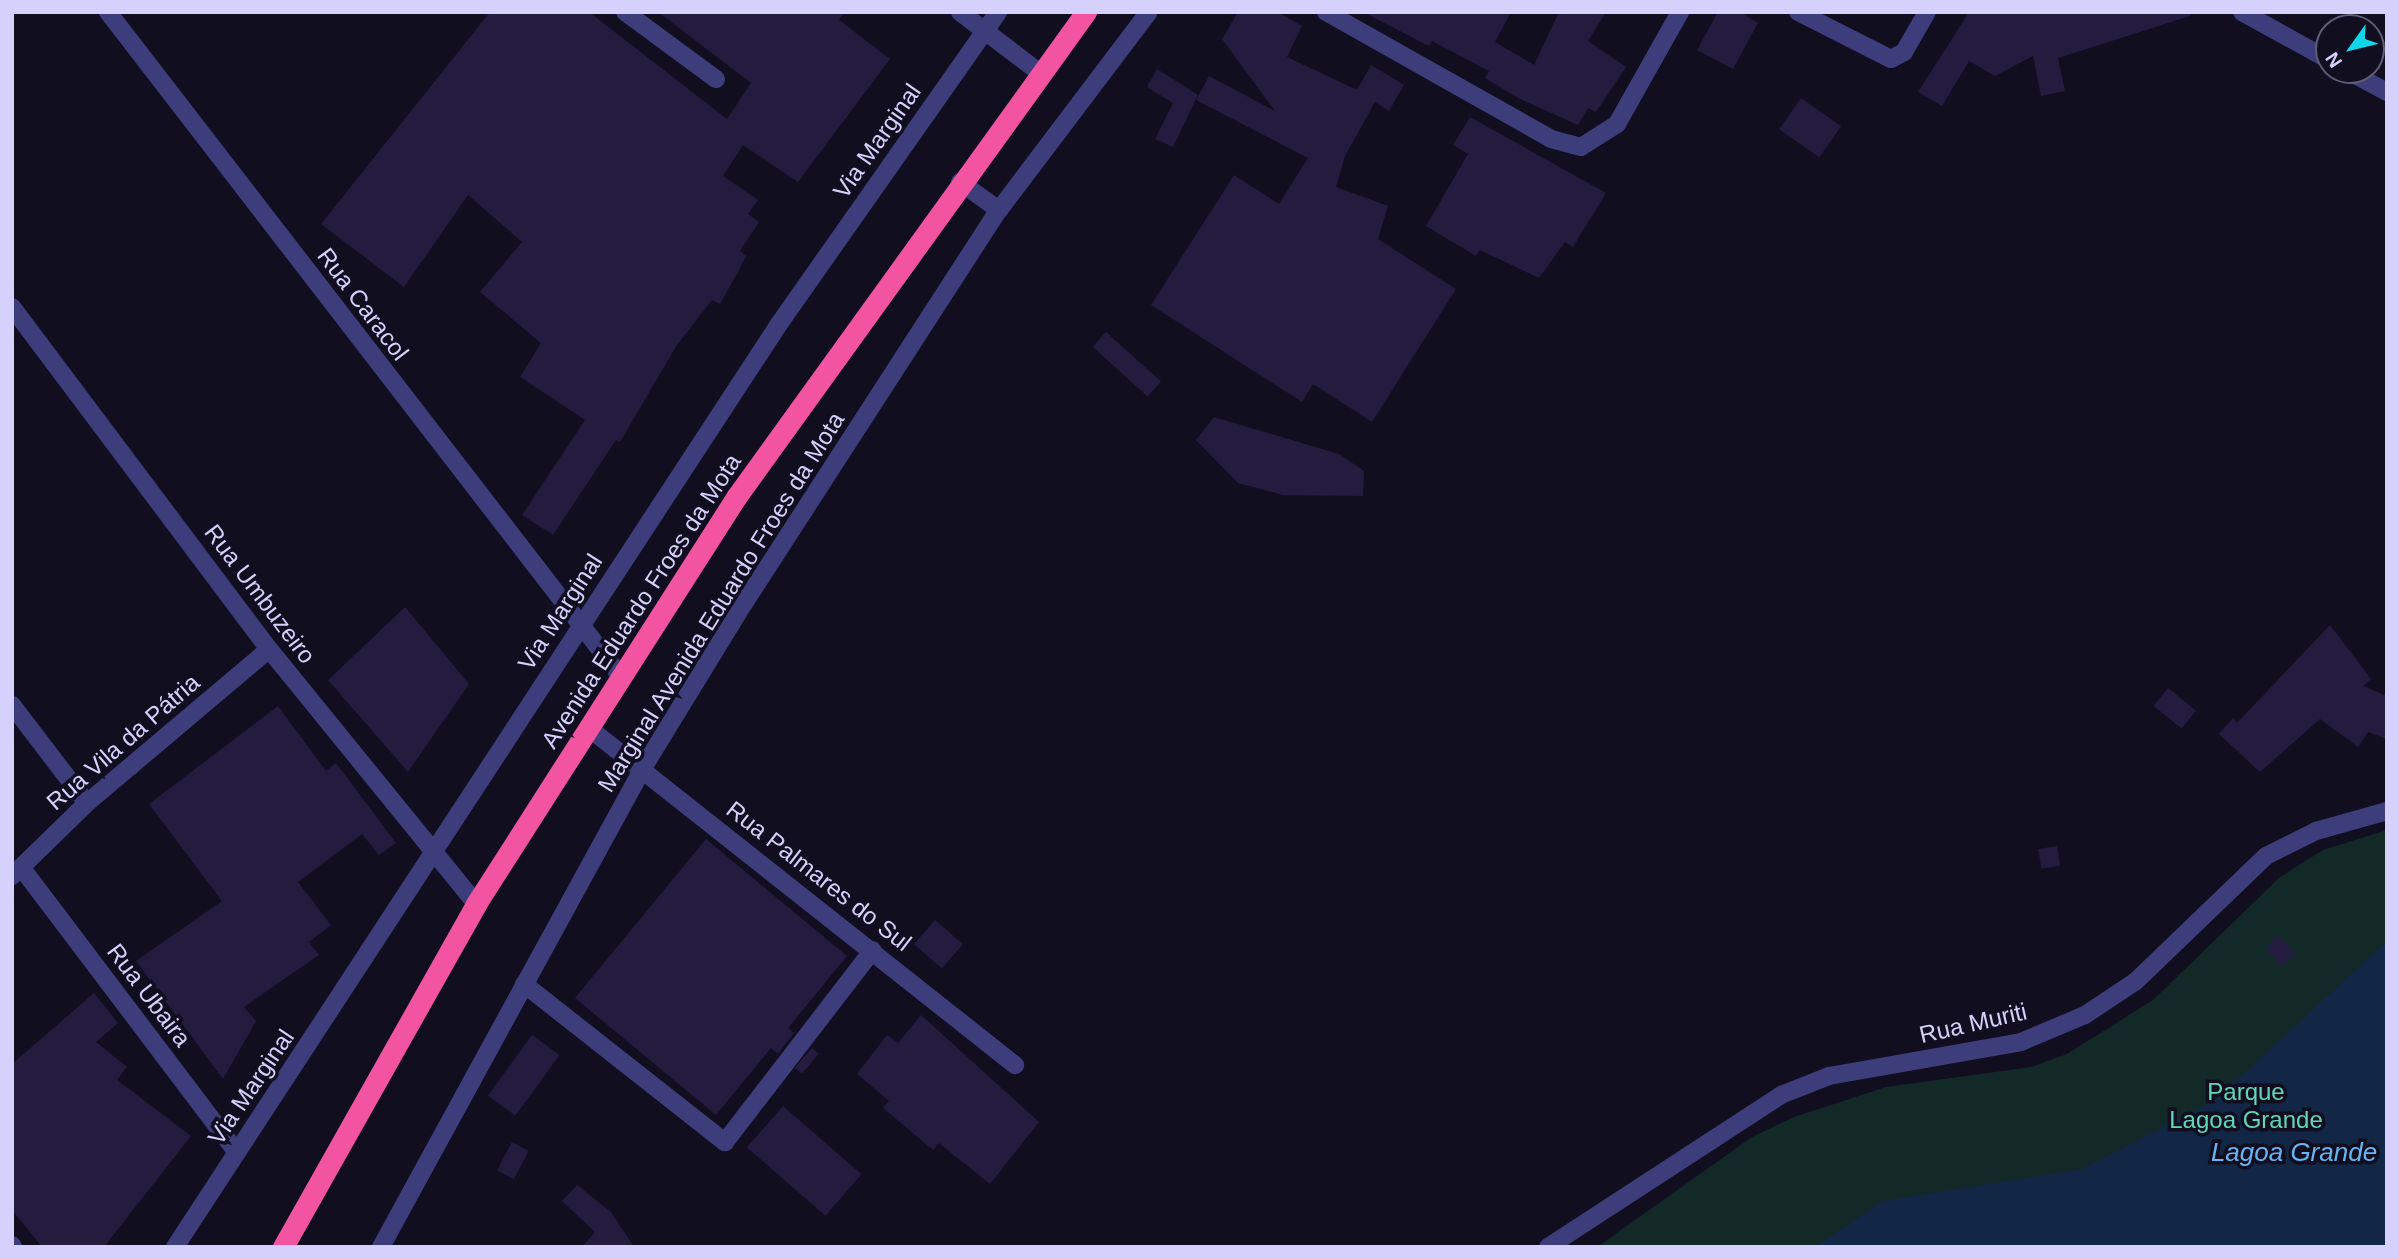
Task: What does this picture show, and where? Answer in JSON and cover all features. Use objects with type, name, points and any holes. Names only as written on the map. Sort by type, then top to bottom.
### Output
[{"type":"highway","name":"Avenida Eduardo Froes da Mota","points":[[283,1247],[477,904],[737,496],[960,182],[1086,12]]},
{"type":"street","name":"Rua Caracol","points":[[108,12],[579,626],[622,678]]},
{"type":"street","points":[[625,12],[716,79]]},
{"type":"street","points":[[960,12],[1040,73]]},
{"type":"street","name":"Via Marginal","points":[[175,1247],[432,857],[579,626],[998,12]]},
{"type":"street","name":"Marginal Avenida Eduardo Froes da Mota","points":[[381,1247],[643,768],[999,210],[1149,12]]},
{"type":"street","points":[[1326,12],[1551,139],[1581,147],[1594,143],[1621,118],[1680,12]]},
{"type":"street","points":[[1798,12],[1891,59],[1904,52],[1927,12]]},
{"type":"street","points":[[2242,12],[2315,52]]},
{"type":"street","points":[[960,182],[999,210]]},
{"type":"street","name":"Rua Umbuzeiro","points":[[12,307],[269,649],[432,857],[477,904]]},
{"type":"street","name":"Rua Vila da Pátria","points":[[17,872],[87,803],[269,649]]},
{"type":"street","points":[[12,705],[87,803]]},
{"type":"street","name":"Rua Palmares do Sul","points":[[590,729],[643,768],[1015,1065]]},
{"type":"street","name":"Rua Muriti","points":[[1548,1247],[1781,1095],[1829,1076],[2021,1041],[2085,1015],[2136,981],[2266,856],[2316,831],[2386,810]]},
{"type":"street","name":"Rua Ubaira","points":[[17,872],[237,1153]]},
{"type":"street","points":[[524,984],[725,1142],[873,950]]},
{"type":"green space","name":"Parque Lagoa Grande","points":[[2387,830],[2387,1247],[1597,1247],[1752,1137],[1794,1117],[1886,1087],[2031,1067],[2067,1054],[2153,1000],[2280,877],[2323,850]]},
{"type":"water","name":"Lagoa Grande","points":[[2387,941],[2387,1247],[1815,1247],[1883,1201],[2082,1169],[2215,1100]]},
{"type":"building","points":[[490,12],[589,12],[727,119],[751,83],[658,12],[845,12],[839,20],[890,59],[798,182],[743,145],[723,176],[758,200],[748,214],[759,222],[740,251],[746,256],[720,304],[712,300],[677,345],[620,442],[616,440],[553,535],[522,515],[585,420],[520,377],[541,343],[480,292],[522,242],[468,195],[404,287],[321,224]]},
{"type":"building","points":[[1238,12],[1278,12],[1302,26],[1287,57],[1357,90],[1371,65],[1404,85],[1389,111],[1375,102],[1345,156],[1336,187],[1388,206],[1378,239],[1456,289],[1372,422],[1313,384],[1302,402],[1151,305],[1234,175],[1279,204],[1308,158],[1196,100],[1209,76],[1275,111],[1222,39]]},
{"type":"building","points":[[1363,12],[1511,12],[1495,42],[1534,65],[1559,12],[1606,12],[1588,41],[1626,67],[1596,112],[1588,108],[1578,125],[1518,98],[1485,78],[1489,71],[1432,41],[1429,46]]},
{"type":"building","points":[[1718,12],[1740,12],[1758,23],[1733,69],[1697,50]]},
{"type":"building","points":[[1969,12],[2190,12],[2190,16],[2058,58],[2065,91],[2041,96],[2033,56],[1995,76],[1969,61],[1942,106],[1918,92]]},
{"type":"building","points":[[1157,69],[1198,95],[1173,147],[1155,139],[1173,103],[1147,87]]},
{"type":"building","points":[[1801,98],[1841,126],[1819,157],[1779,129]]},
{"type":"building","points":[[1470,117],[1606,193],[1573,247],[1565,242],[1539,278],[1480,250],[1476,256],[1426,226],[1468,154],[1453,145]]},
{"type":"building","points":[[1106,332],[1161,382],[1148,396],[1093,347]]},
{"type":"building","points":[[1214,417],[1339,454],[1364,471],[1363,496],[1283,495],[1238,483],[1196,440]]},
{"type":"building","points":[[405,607],[469,684],[408,772],[328,680]]},
{"type":"building","points":[[2330,625],[2371,679],[2363,686],[2387,696],[2387,739],[2368,732],[2358,747],[2320,719],[2260,772],[2219,734],[2233,718],[2237,723]]},
{"type":"building","points":[[2168,688],[2196,711],[2182,729],[2154,706]]},
{"type":"building","points":[[278,706],[326,771],[336,763],[396,843],[379,855],[362,834],[298,882],[331,925],[309,942],[319,955],[244,1007],[256,1021],[223,1079],[136,961],[222,901],[149,804]]},
{"type":"building","points":[[706,839],[847,956],[788,1028],[794,1033],[778,1054],[771,1048],[716,1115],[575,998]]},
{"type":"building","points":[[2057,846],[2060,866],[2041,869],[2038,849]]},
{"type":"building","points":[[935,920],[963,944],[942,968],[914,944]]},
{"type":"building","points":[[2279,936],[2295,954],[2282,966],[2266,948]]},
{"type":"building","points":[[94,993],[118,1023],[96,1042],[127,1067],[117,1080],[191,1136],[104,1247],[42,1247],[12,1210],[12,1064]]},
{"type":"building","points":[[921,1015],[1039,1122],[990,1184],[939,1143],[933,1150],[883,1108],[889,1101],[857,1074],[887,1035],[898,1043]]},
{"type":"building","points":[[532,1035],[560,1055],[515,1116],[488,1096]]},
{"type":"building","points":[[812,1048],[819,1054],[802,1074],[795,1068]]},
{"type":"building","points":[[783,1106],[861,1174],[825,1216],[747,1148]]},
{"type":"building","points":[[512,1142],[529,1151],[514,1179],[497,1170]]},
{"type":"building","points":[[577,1185],[611,1212],[634,1247],[582,1247],[595,1232],[562,1201]]}]
